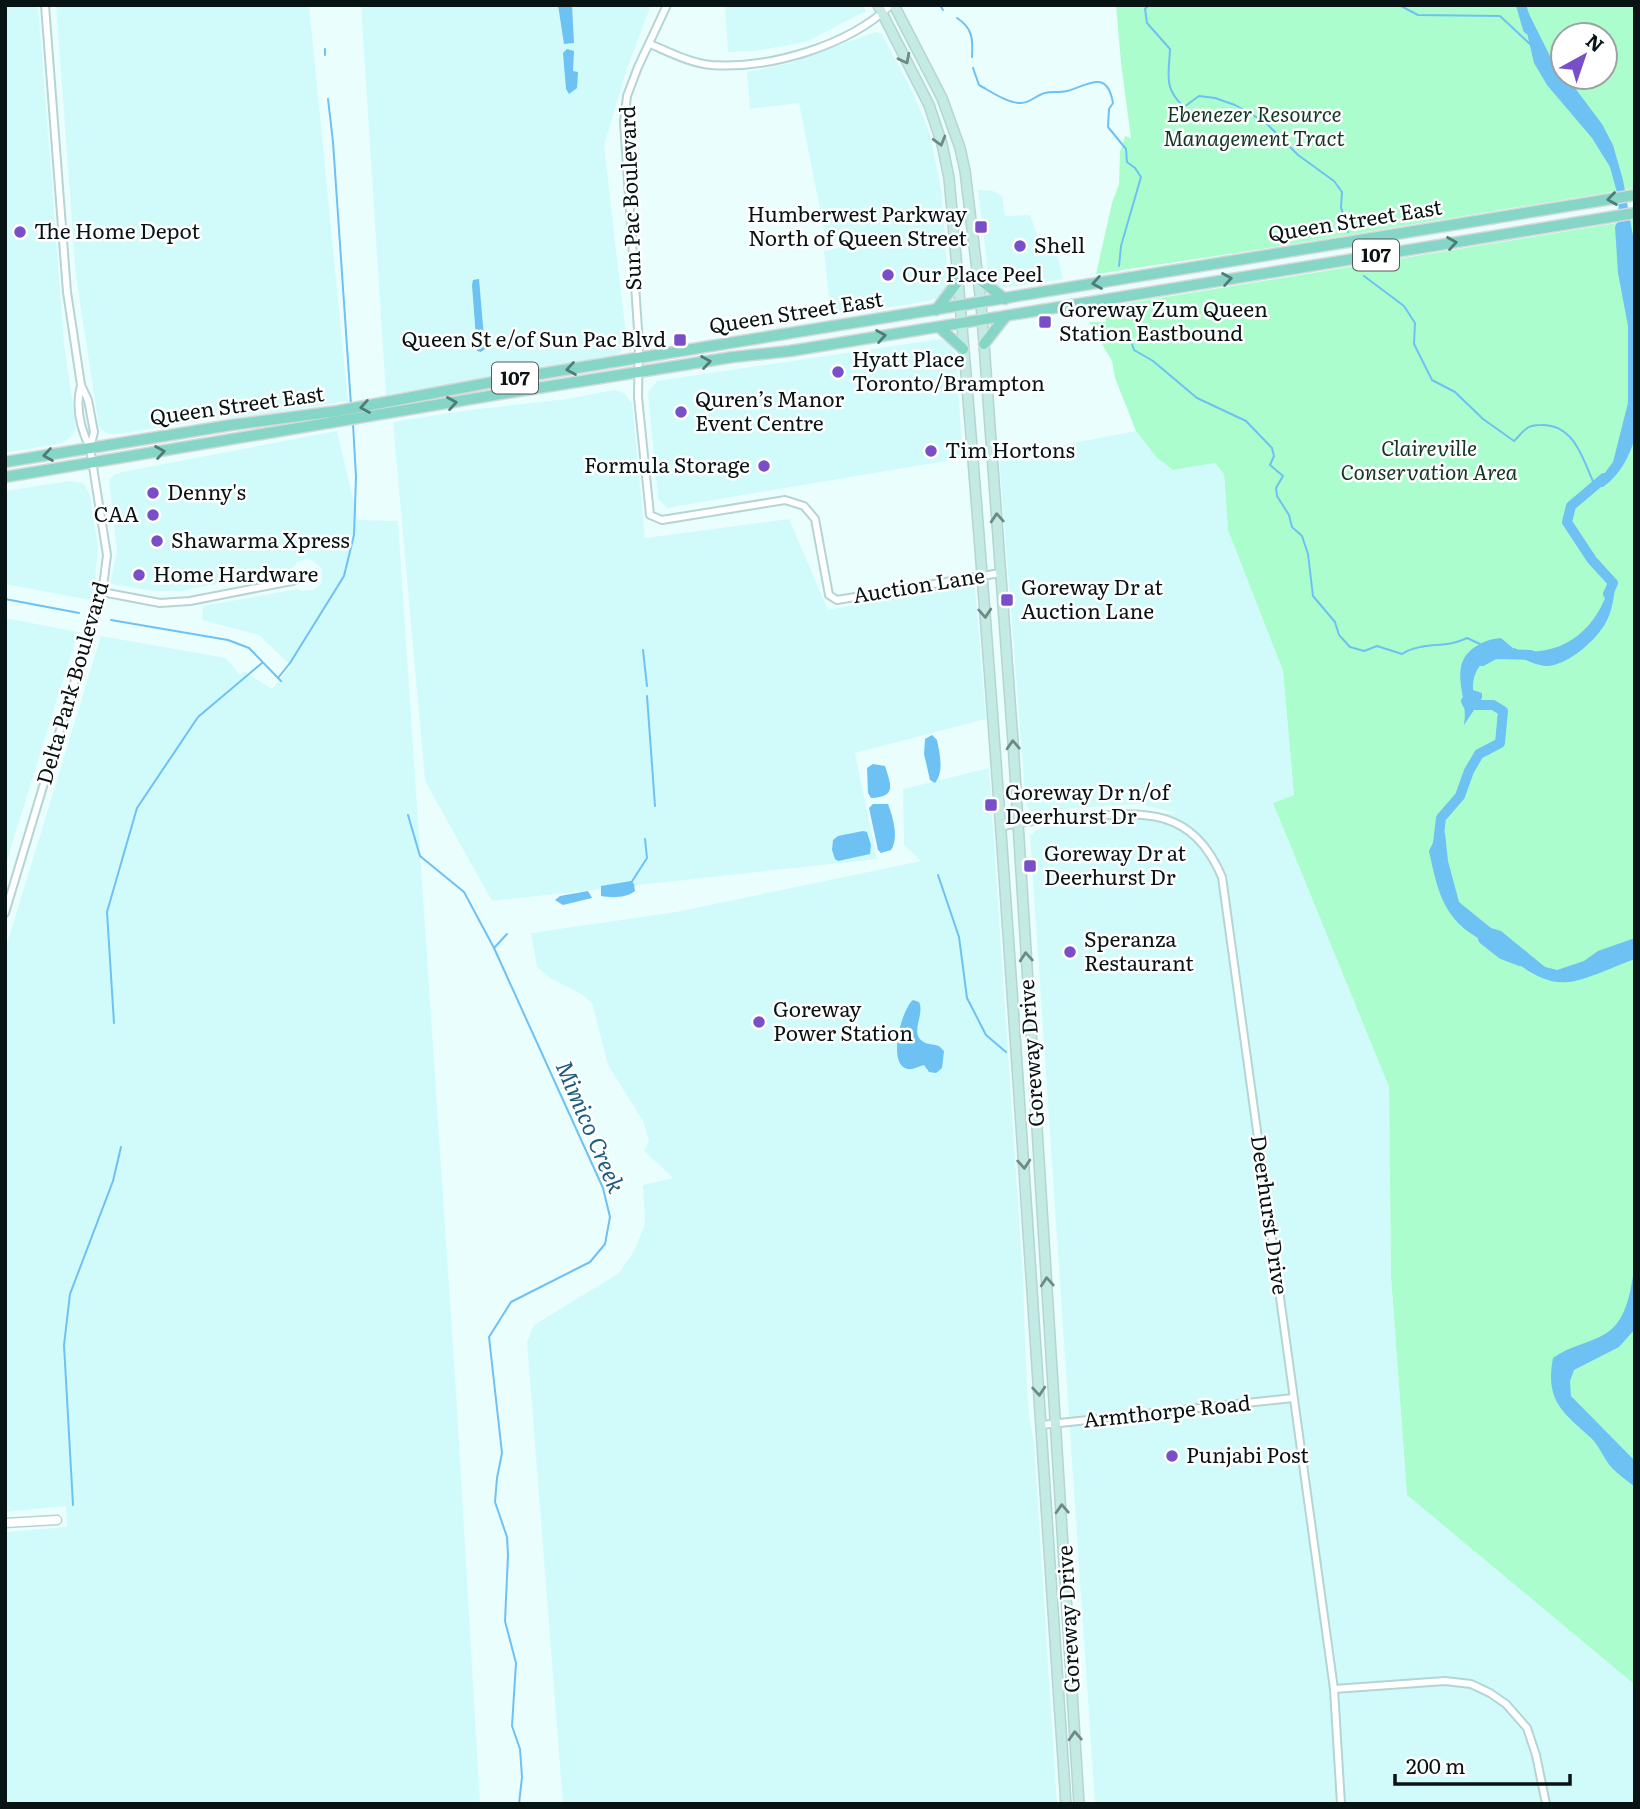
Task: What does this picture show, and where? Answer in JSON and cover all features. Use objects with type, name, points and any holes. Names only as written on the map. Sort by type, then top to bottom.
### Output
[{"type":"main road","name":"Goreway Drive","points":[[892,5],[942,98],[960,148],[981,303],[1017,822],[1079,1804]]},
{"type":"main road","name":"Goreway Drive","points":[[880,10],[929,105],[942,144],[949,178],[982,575],[1066,1804]]},
{"type":"main road","name":"Queen Street East","points":[[391,408],[515,378],[1635,195]]},
{"type":"main road","name":"Queen Street East","points":[[5,477],[391,408],[939,327],[1635,214]]},
{"type":"main road","points":[[978,278],[1005,299]]},
{"type":"main road","points":[[936,310],[958,281]]},
{"type":"main road","points":[[984,344],[1006,316]]},
{"type":"main road","points":[[939,327],[963,349]]},
{"type":"main road","name":"Queen Street East","points":[[5,462],[231,425],[339,417]]},
{"type":"street","points":[[45,5],[67,292],[81,385],[88,400],[94,432],[90,448]]},
{"type":"street","name":"Sun Pac Boulevard","points":[[639,358],[624,122],[627,96],[667,5]]},
{"type":"street","points":[[650,44],[677,56],[709,65],[740,64],[812,51],[853,33],[880,10],[892,5]]},
{"type":"street","name":"Auction Lane","points":[[639,358],[648,507],[650,515],[656,519],[667,520],[785,500],[804,506],[815,519],[829,595],[837,600],[1000,573]]},
{"type":"street","points":[[81,385],[77,399],[82,432],[90,448]]},
{"type":"street","name":"Delta Park Boulevard","points":[[5,913],[102,592],[107,555],[90,448]]},
{"type":"street","points":[[102,592],[160,603],[190,601],[292,582],[309,575]]},
{"type":"street","name":"Deerhurst Drive","points":[[1000,827],[1017,822],[1139,813],[1170,820],[1185,828],[1202,843],[1215,860],[1222,877],[1334,1689],[1341,1804]]},
{"type":"street","points":[[5,883],[14,884]]},
{"type":"street","name":"Armthorpe Road","points":[[1041,1425],[1293,1398]]},
{"type":"street","points":[[5,1523],[57,1520]]},
{"type":"street","points":[[1334,1689],[1445,1681],[1471,1684],[1490,1692],[1506,1704],[1527,1728],[1536,1755],[1546,1804]]},
{"type":"shaded area","points":[[5,5],[38,5],[64,343],[76,426],[71,437],[62,443],[5,453]]},
{"type":"shaded area","points":[[56,5],[309,5],[348,401],[117,434],[108,434],[99,427],[76,277]]},
{"type":"shaded area","points":[[361,5],[651,5],[626,72],[604,146],[627,343],[620,353],[386,395]]},
{"type":"shaded area","points":[[725,5],[863,5],[866,11],[806,42],[755,51],[728,52]]},
{"type":"shaded area","points":[[875,32],[882,34],[913,93],[930,134],[942,195],[948,284],[941,296],[932,300],[852,314],[836,313],[831,316],[824,251],[848,246],[825,235],[799,103],[750,109],[747,72],[790,63]]},
{"type":"shaded area","points":[[978,190],[993,191],[1002,196],[1005,216],[1030,215],[1042,248],[1058,257],[1063,279],[1006,288],[989,280]]},
{"type":"shaded area","points":[[940,339],[950,344],[956,355],[963,458],[667,508],[658,499],[648,392],[657,381]]},
{"type":"shaded area","points":[[614,390],[624,393],[632,403],[645,538],[789,519],[828,610],[961,583],[968,583],[975,588],[986,719],[855,753],[877,859],[492,901],[425,781],[393,422],[567,399]]},
{"type":"shaded area","points":[[337,431],[358,520],[398,521],[456,1391],[480,1804],[5,1804],[5,1532],[67,1527],[66,1506],[5,1512],[5,950],[101,636],[226,658],[240,675],[244,671],[272,689],[291,666],[259,635],[202,620],[203,606],[297,589],[313,590],[321,584],[322,578],[321,568],[308,559],[297,562],[291,571],[183,591],[153,591],[110,584],[117,551],[109,480],[122,472]]},
{"type":"shaded area","points":[[1136,431],[1157,458],[1173,470],[1215,463],[1224,474],[1228,530],[1283,671],[1294,795],[1273,803],[1389,1087],[1391,1277],[1407,1495],[1635,1685],[1635,1804],[1095,1804],[1030,836],[1051,824],[1176,813],[1139,804],[1031,811],[1026,805],[999,457]]},
{"type":"shaded area","points":[[69,481],[83,483],[90,495],[98,547],[95,581],[90,600],[5,584],[5,491]]},
{"type":"shaded area","points":[[5,618],[78,632],[5,867]]},
{"type":"shaded area","points":[[989,768],[1023,1277],[1029,1415],[1034,1442],[1057,1804],[563,1804],[527,1342],[534,1325],[619,1273],[634,1251],[645,1224],[643,1185],[673,1178],[644,1151],[649,1141],[643,1121],[608,1065],[592,1003],[537,967],[531,933],[676,912],[921,861],[904,845],[903,789]]},
{"type":"green space","name":"Ebenezer Resource Management Tract","points":[[1116,5],[1635,5],[1635,188],[1096,274],[1119,184],[1120,152],[1125,136],[1131,138]]},
{"type":"green space","name":"Claireville Conservation Area","points":[[1635,220],[1635,1685],[1407,1495],[1391,1277],[1389,1087],[1273,803],[1294,795],[1283,671],[1228,530],[1224,474],[1215,463],[1173,470],[1157,458],[1136,431],[1115,378],[1112,361],[1089,322],[1106,322],[1105,307]]},
{"type":"water","points":[[558,5],[572,5],[574,43],[564,44]]},
{"type":"water","points":[[1526,8],[1549,54],[1549,87],[1534,63],[1524,20]]},
{"type":"water","points":[[567,49],[574,51],[573,71],[578,72],[577,88],[569,94],[566,89],[563,53]]},
{"type":"water","points":[[1552,91],[1577,91],[1602,124],[1613,145],[1623,180],[1635,247],[1635,438],[1623,465],[1603,487],[1595,486],[1613,462],[1628,403],[1628,326],[1618,273],[1615,227],[1619,219],[1618,196],[1610,167],[1592,138]]},
{"type":"water","points":[[479,279],[485,349],[481,352],[477,351],[472,285],[473,280]]},
{"type":"water","points":[[1612,578],[1615,581],[1614,592],[1607,620],[1581,651],[1556,665],[1548,666],[1517,655],[1518,651],[1552,649],[1579,634],[1599,610]]},
{"type":"water","points":[[1501,638],[1514,649],[1491,657],[1479,666],[1473,690],[1482,693],[1482,698],[1464,725],[1460,673],[1462,664],[1466,655],[1475,647]]},
{"type":"water","points":[[932,735],[937,740],[940,763],[940,774],[935,783],[930,780],[924,754],[925,739]]},
{"type":"water","points":[[873,764],[885,766],[890,789],[885,795],[871,798],[868,793],[867,768]]},
{"type":"water","points":[[873,804],[888,804],[894,827],[895,840],[891,850],[881,853],[878,850],[869,808]]},
{"type":"water","points":[[1440,828],[1445,833],[1448,861],[1459,902],[1491,928],[1501,931],[1545,967],[1557,970],[1635,938],[1635,959],[1583,979],[1558,982],[1532,973],[1469,932],[1448,910],[1435,877],[1429,851]]},
{"type":"water","points":[[867,832],[871,845],[870,854],[838,861],[835,859],[833,840],[838,836]]},
{"type":"water","points":[[631,881],[635,891],[627,895],[601,896],[601,886]]},
{"type":"water","points":[[588,891],[592,898],[563,905],[555,900],[560,896]]},
{"type":"water","points":[[913,1000],[919,1002],[920,1007],[917,1028],[919,1037],[944,1051],[942,1068],[936,1073],[929,1072],[924,1065],[908,1069],[901,1066],[898,1058],[898,1036],[904,1014]]},
{"type":"water","points":[[1635,1264],[1635,1329],[1619,1347],[1574,1370],[1570,1381],[1571,1396],[1635,1461],[1635,1487],[1613,1469],[1593,1441],[1558,1404],[1551,1385],[1551,1372],[1553,1358],[1605,1334],[1619,1321],[1627,1303]]},
{"type":"waterway","points":[[940,5],[943,10]]},
{"type":"waterway","points":[[1149,5],[1145,9],[1147,23],[1170,49],[1168,74],[1170,87],[1177,100],[1184,107],[1199,96],[1215,98],[1235,105],[1265,122],[1298,155],[1334,181],[1342,192],[1341,207],[1348,232]]},
{"type":"waterway","points":[[1399,5],[1418,15],[1500,16],[1531,45]]},
{"type":"waterway","points":[[1521,5],[1528,29]]},
{"type":"waterway","points":[[957,18],[971,35],[972,57]]},
{"type":"waterway","points":[[325,49],[325,55]]},
{"type":"waterway","points":[[973,68],[979,85],[1015,102],[1023,103],[1045,93],[1067,91],[1089,83],[1106,86],[1113,103],[1109,109],[1108,127],[1126,149],[1127,162],[1141,177],[1121,246],[1119,266]]},
{"type":"waterway","points":[[328,99],[351,405]]},
{"type":"waterway","points":[[1364,276],[1404,306],[1415,323],[1414,344],[1432,380],[1455,392],[1483,419],[1514,441],[1524,430],[1533,426],[1553,426],[1562,430],[1582,455],[1595,486]]},
{"type":"waterway","points":[[1127,329],[1134,350],[1153,361],[1197,398],[1246,421],[1272,448],[1274,456],[1270,465],[1283,476],[1276,488],[1277,496],[1289,515],[1292,527],[1302,536],[1308,554],[1313,596],[1335,622],[1339,635],[1350,647],[1364,651],[1377,646],[1402,654],[1467,638],[1480,644]]},
{"type":"waterway","points":[[278,678],[344,576],[354,535],[356,477],[353,424]]},
{"type":"waterway","points":[[1604,478],[1571,506],[1567,522],[1592,560],[1613,583],[1608,594]]},
{"type":"waterway","name":"Mimico Creek","points":[[5,599],[79,613]]},
{"type":"waterway","name":"Mimico Creek","points":[[111,620],[228,640],[249,648],[281,681]]},
{"type":"waterway","points":[[1514,649],[1518,651]]},
{"type":"waterway","points":[[643,650],[647,686]]},
{"type":"waterway","points":[[1482,661],[1495,654],[1531,655]]},
{"type":"waterway","points":[[114,1023],[107,912],[137,808],[198,717],[262,663]]},
{"type":"waterway","points":[[647,696],[655,806]]},
{"type":"waterway","points":[[1438,843],[1441,818],[1460,796],[1469,771],[1479,754],[1500,743],[1503,711],[1493,705],[1468,705],[1466,701]]},
{"type":"waterway","name":"Mimico Creek","points":[[408,815],[420,856],[464,892],[494,948],[603,1188],[610,1217],[605,1244],[590,1262],[511,1302],[489,1337],[502,1453],[495,1502],[507,1537],[505,1621],[516,1663],[512,1726],[520,1749],[522,1777],[519,1804]]},
{"type":"waterway","points":[[631,883],[647,858],[645,839]]},
{"type":"waterway","points":[[938,875],[959,937],[967,998],[986,1035],[1006,1052]]},
{"type":"waterway","points":[[494,948],[507,934]]},
{"type":"waterway","points":[[1483,939],[1502,954],[1520,961]]},
{"type":"waterway","points":[[73,1505],[64,1345],[70,1294],[113,1181],[121,1147]]},
{"type":"place","name":"Humberwest Parkway North of Queen Street","points":[[981,227]]},
{"type":"place","name":"The Home Depot","points":[[20,232]]},
{"type":"place","name":"Shell","points":[[1020,246]]},
{"type":"place","name":"Our Place Peel","points":[[888,275]]},
{"type":"place","name":"Goreway Zum Queen Station Eastbound","points":[[1045,322]]},
{"type":"place","name":"Queen St e/of Sun Pac Blvd","points":[[680,340]]},
{"type":"place","name":"Hyatt Place Toronto/Brampton","points":[[838,372]]},
{"type":"place","name":"Quren’s Manor Event Centre","points":[[681,412]]},
{"type":"place","name":"Tim Hortons","points":[[931,451]]},
{"type":"place","name":"Formula Storage","points":[[764,466]]},
{"type":"place","name":"Denny's","points":[[153,493]]},
{"type":"place","name":"CAA","points":[[153,515]]},
{"type":"place","name":"Shawarma Xpress","points":[[157,541]]},
{"type":"place","name":"Home Hardware","points":[[139,575]]},
{"type":"place","name":"Goreway Dr at Auction Lane","points":[[1007,600]]},
{"type":"place","name":"Goreway Dr n/of Deerhurst Dr","points":[[991,805]]},
{"type":"place","name":"Goreway Dr at Deerhurst Dr","points":[[1030,866]]},
{"type":"place","name":"Speranza Restaurant","points":[[1070,952]]},
{"type":"place","name":"Goreway Power Station","points":[[759,1022]]},
{"type":"place","name":"Punjabi Post","points":[[1172,1456]]}]
